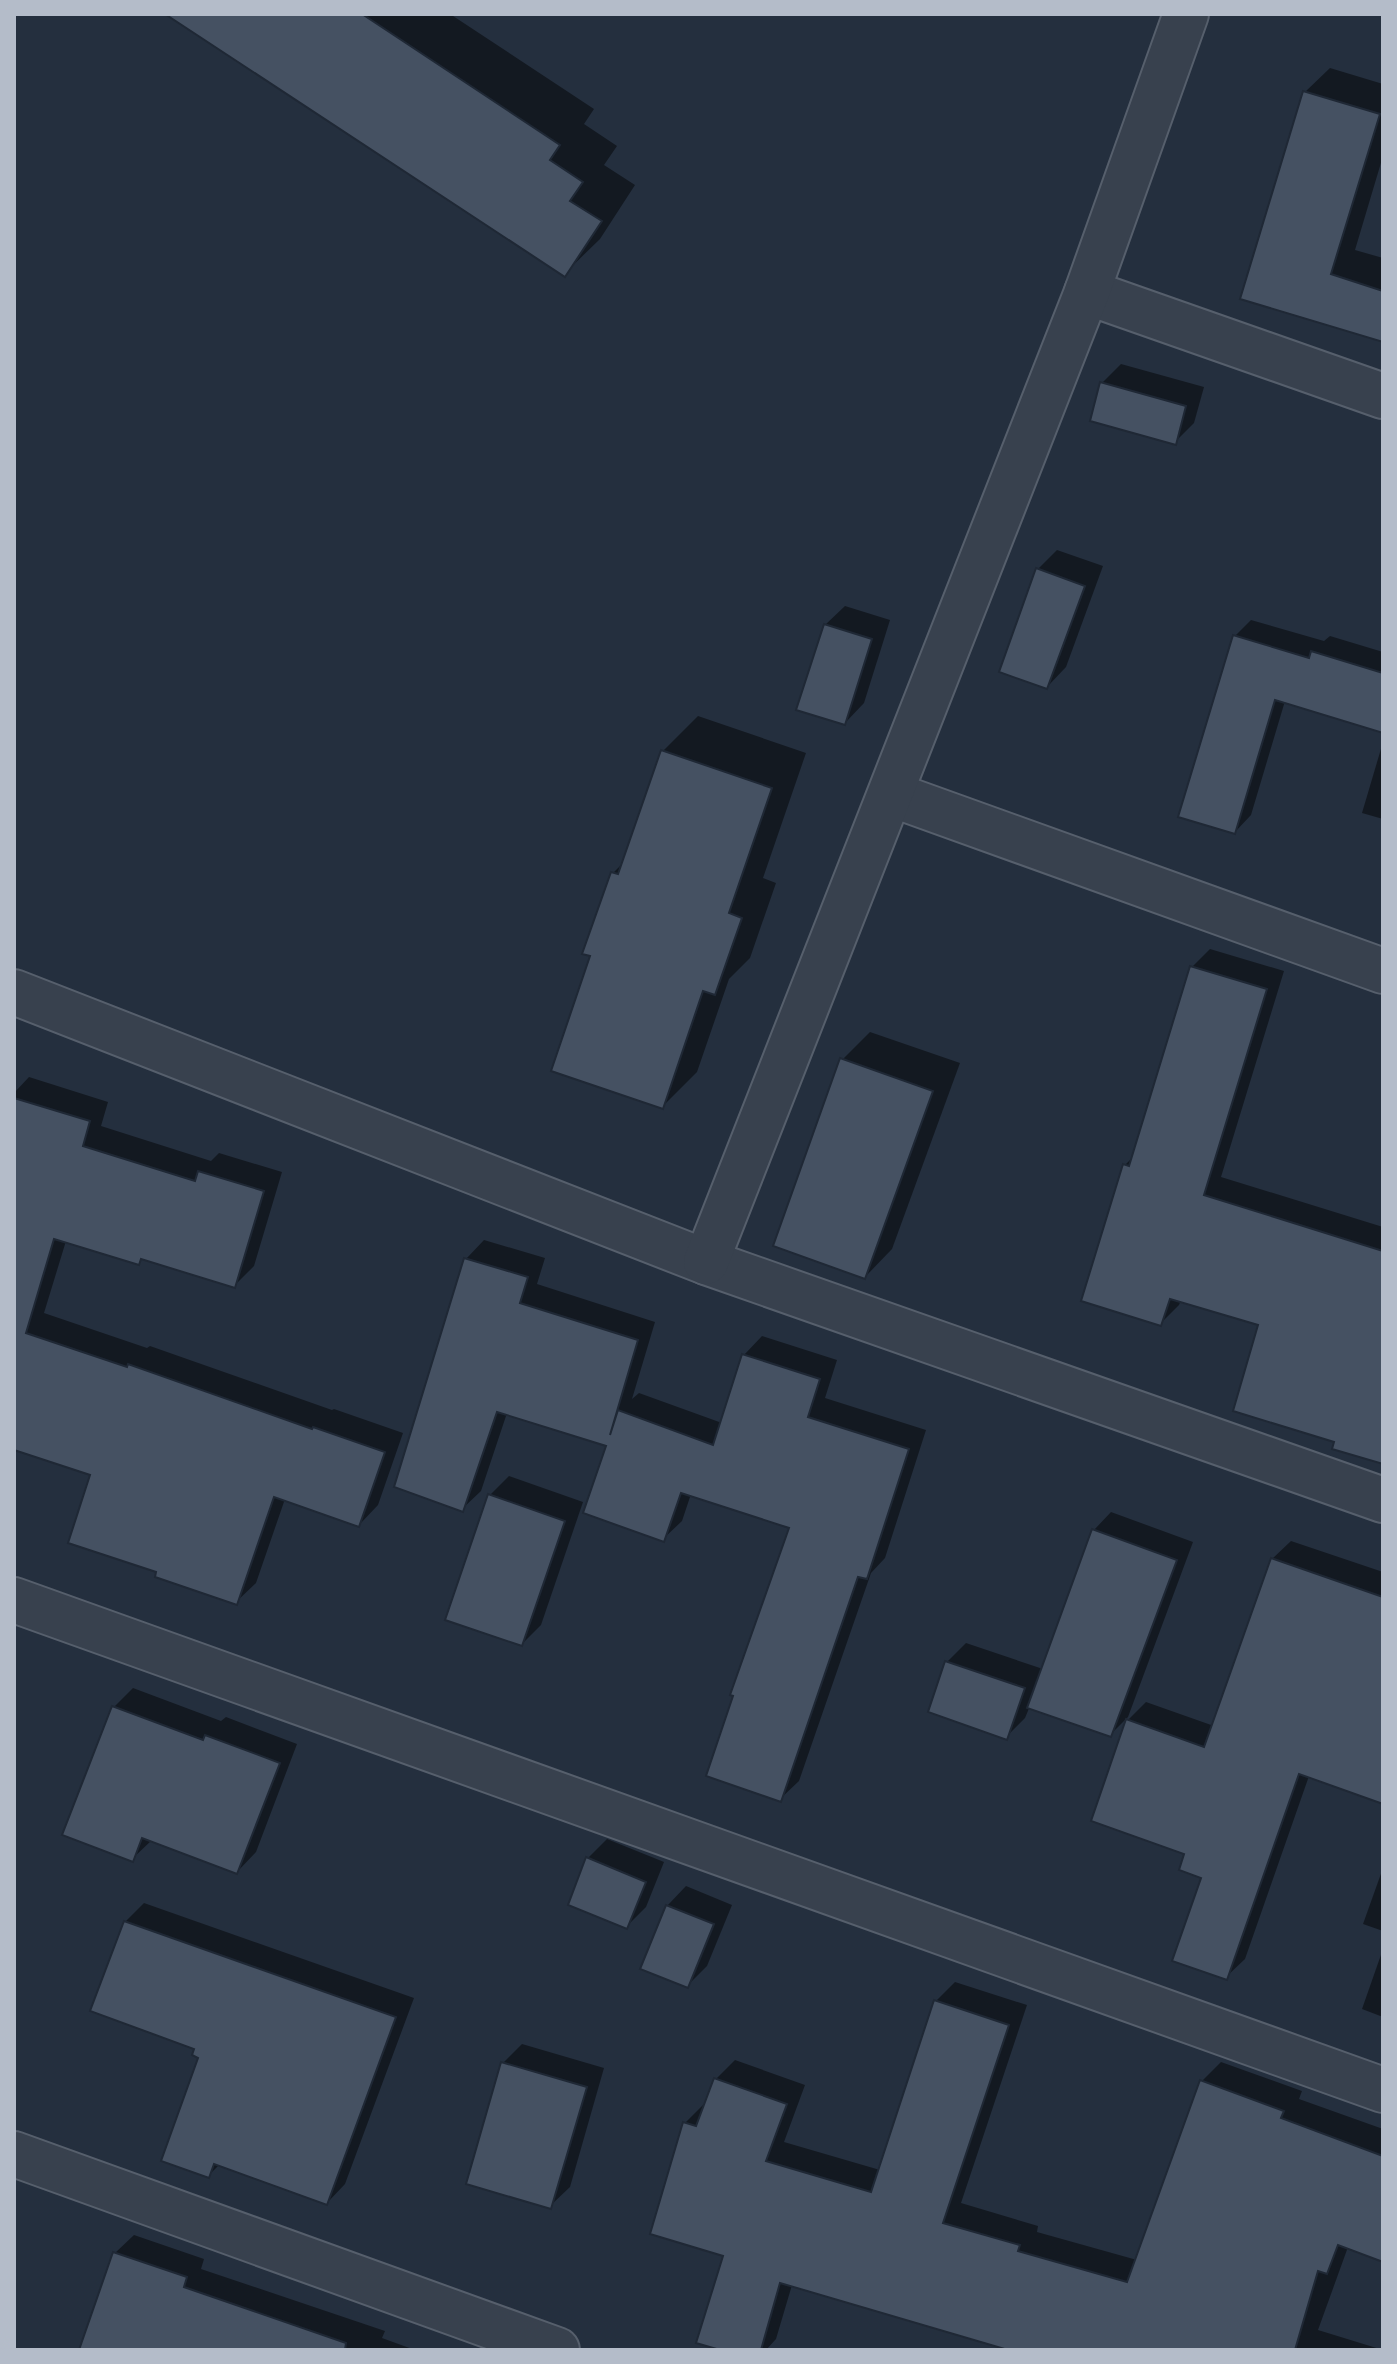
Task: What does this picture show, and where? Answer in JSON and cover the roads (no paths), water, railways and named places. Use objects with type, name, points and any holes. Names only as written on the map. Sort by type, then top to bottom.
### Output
[{"type":"street","points":[[706,1262],[1087,292],[1186,14]]},
{"type":"street","points":[[1087,292],[1383,396]]},
{"type":"street","points":[[891,794],[1383,971]]},
{"type":"street","points":[[14,992],[706,1262],[1383,1500]]},
{"type":"street","points":[[14,1600],[1383,2090]]},
{"type":"street","points":[[14,2154],[557,2350]]}]
